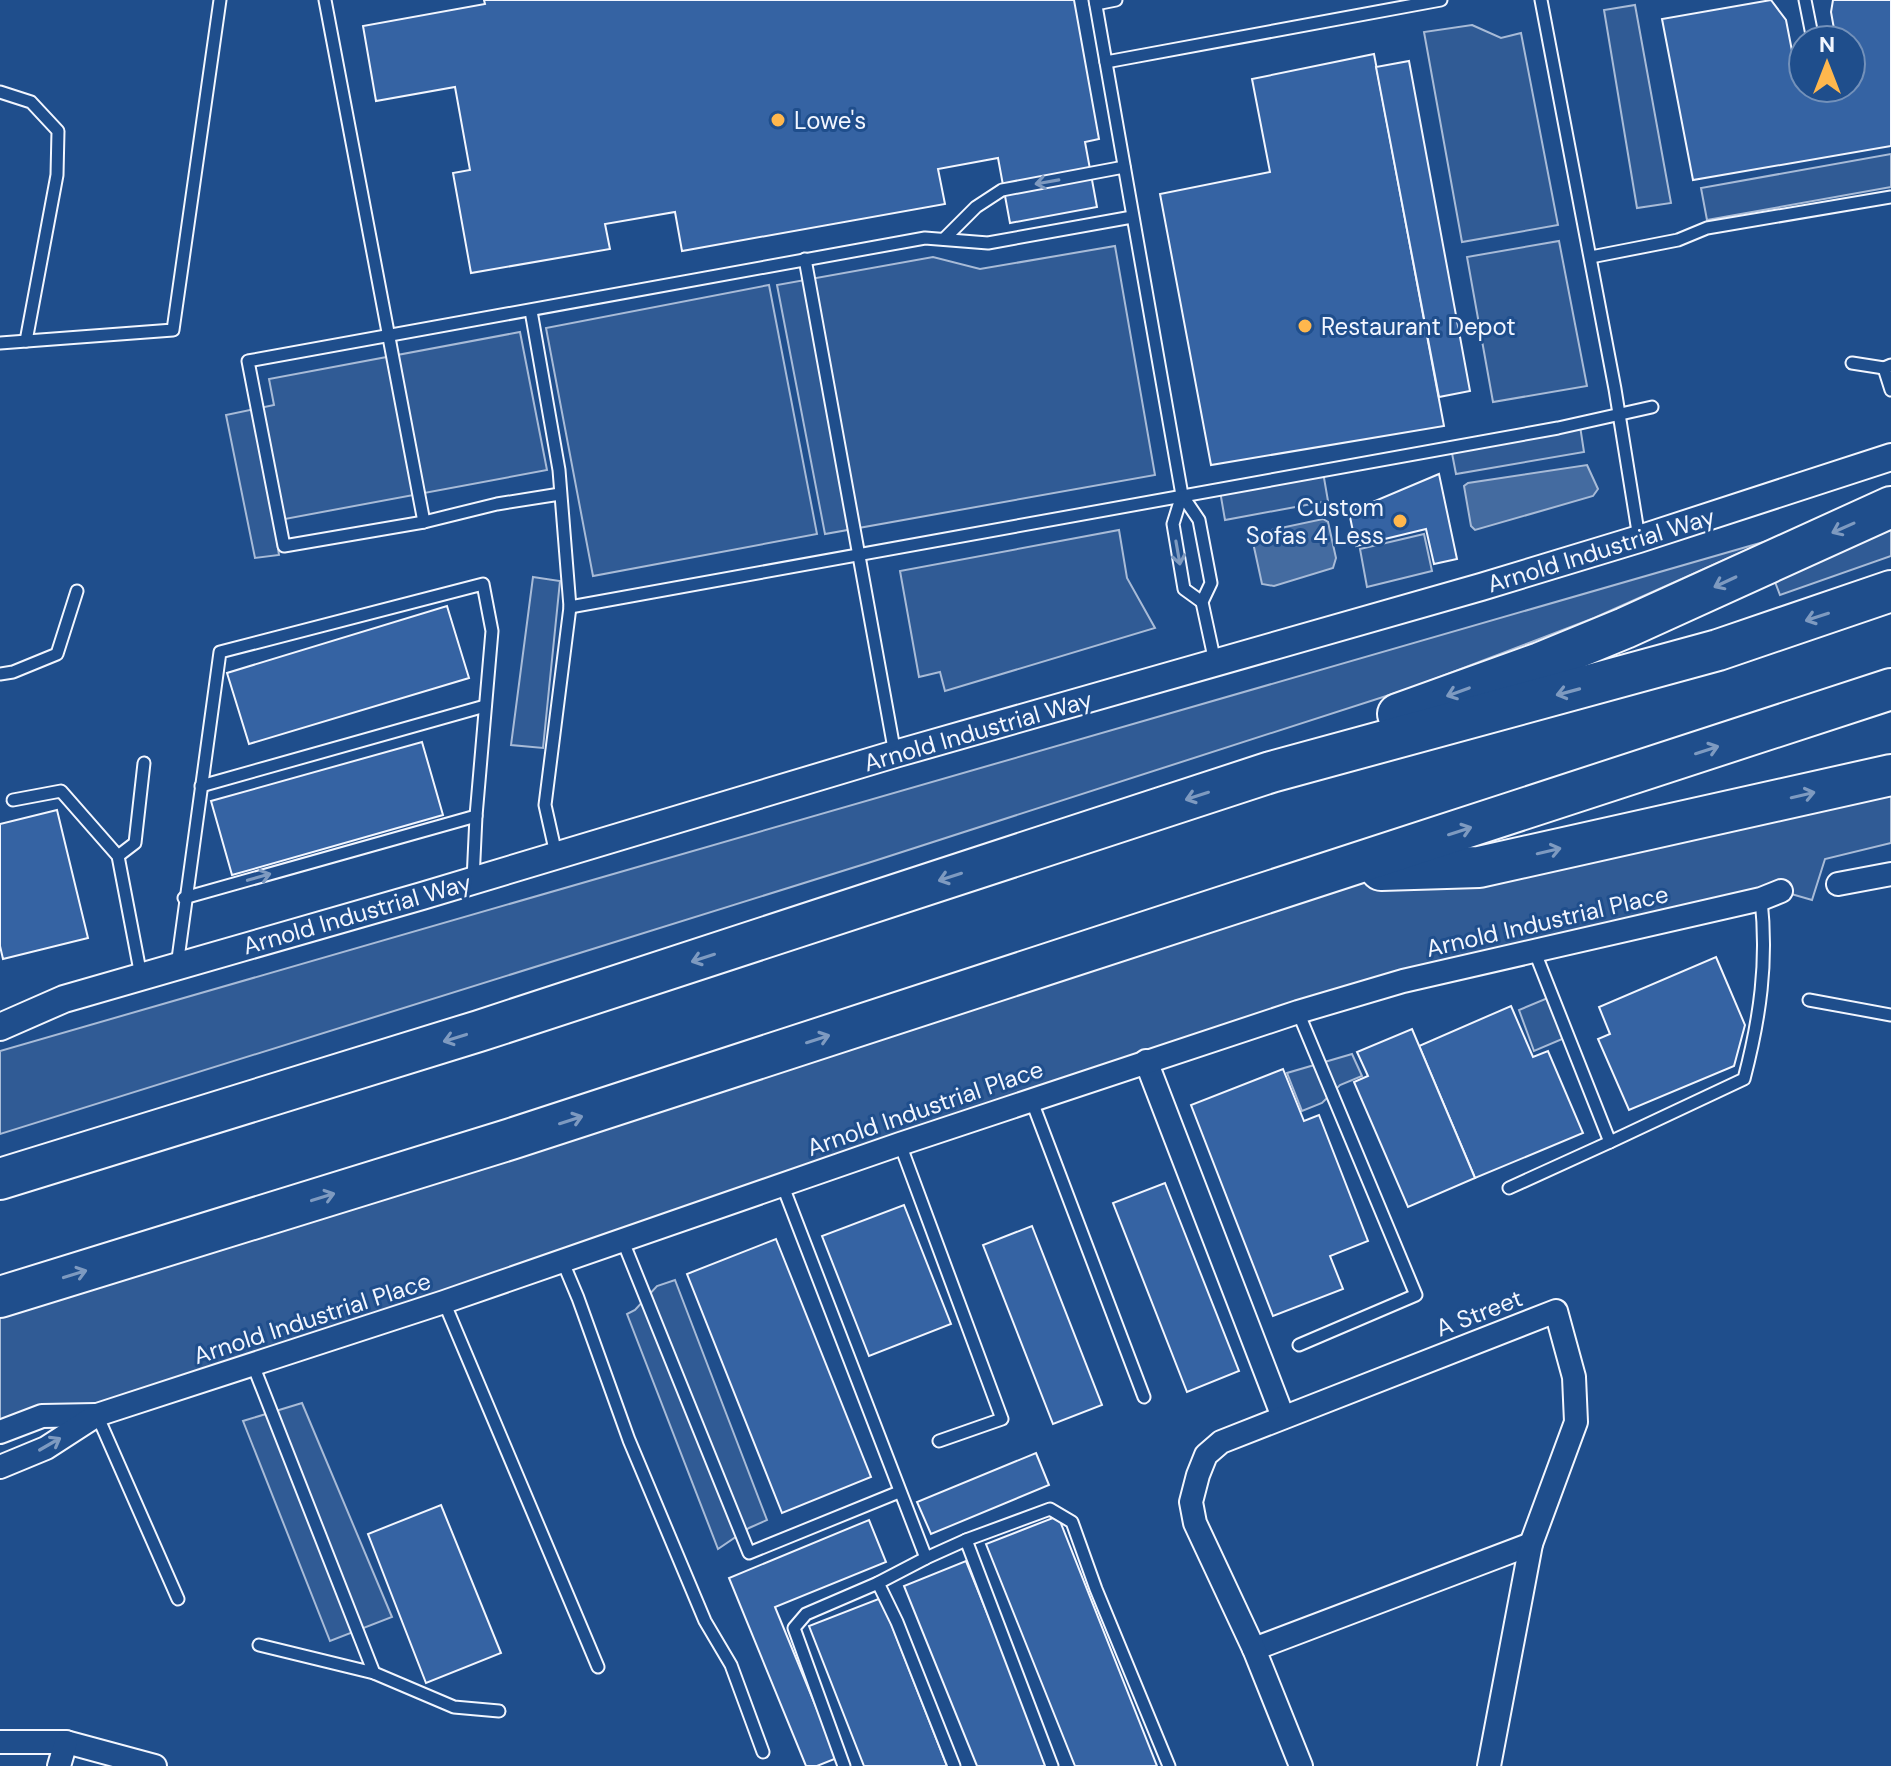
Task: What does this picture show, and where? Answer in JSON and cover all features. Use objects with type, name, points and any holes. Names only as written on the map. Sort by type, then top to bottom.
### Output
[{"type":"highway","points":[[1271,772],[1356,729],[1540,663],[1625,628],[1891,507]]},
{"type":"highway","points":[[0,1179],[479,1031],[1271,772],[1718,650],[1891,591]]},
{"type":"highway","points":[[0,1297],[511,1139],[1891,689]]},
{"type":"highway","points":[[1333,872],[1479,867],[1891,775]]},
{"type":"street","name":"Arnold Industrial Way","points":[[0,1027],[64,999],[1639,539],[1891,457]]},
{"type":"street","points":[[1838,884],[1891,874]]},
{"type":"street","name":"Arnold Industrial Place","points":[[0,1467],[46,1448],[97,1415],[444,1302],[622,1238],[1146,1061],[1403,981],[1771,895]]},
{"type":"street","name":"Arnold Industrial Way","points":[[0,1007],[64,999]]},
{"type":"street","points":[[1146,1061],[1283,1417]]},
{"type":"street","name":"A Street","points":[[1301,1766],[1254,1649],[1195,1523],[1191,1502],[1206,1455],[1221,1442],[1556,1311],[1574,1377],[1576,1422],[1531,1544],[1489,1766]]},
{"type":"street","name":"Arnold Industrial Place","points":[[0,1432],[42,1416],[97,1415]]},
{"type":"street","points":[[1254,1649],[1531,1544]]},
{"type":"street","points":[[0,1742],[66,1742],[155,1766]]},
{"type":"street","points":[[59,1766],[66,1742]]},
{"type":"lane","points":[[0,343],[173,330],[220,0]]},
{"type":"lane","points":[[325,0],[424,522]]},
{"type":"lane","points":[[1116,0],[1095,2],[1182,495],[1199,520],[1211,583],[1202,602],[1216,663]]},
{"type":"lane","points":[[1106,62],[1441,0]]},
{"type":"lane","points":[[1541,0],[1591,257],[1639,539]]},
{"type":"lane","points":[[1805,0],[1810,24]]},
{"type":"lane","points":[[0,92],[31,102],[58,131],[57,175],[26,341]]},
{"type":"lane","points":[[944,239],[976,207],[1002,190],[1124,167]]},
{"type":"lane","points":[[1591,257],[1678,240],[1707,228],[1891,197]]},
{"type":"lane","points":[[560,494],[284,546],[248,361],[925,238],[988,243],[1132,217]]},
{"type":"lane","points":[[805,259],[895,754]]},
{"type":"lane","points":[[531,311],[559,470],[570,607],[545,805],[556,854]]},
{"type":"lane","points":[[1852,363],[1887,366],[1891,390]]},
{"type":"lane","points":[[570,607],[860,556],[995,528],[1652,407]]},
{"type":"lane","points":[[1182,495],[1173,524],[1184,589],[1202,602]]},
{"type":"lane","points":[[176,967],[220,652],[483,584],[492,631],[473,880]]},
{"type":"lane","points":[[0,674],[13,672],[57,654],[77,591]]},
{"type":"lane","points":[[201,786],[485,706]]},
{"type":"lane","points":[[118,856],[135,843],[144,763]]},
{"type":"lane","points":[[13,800],[61,791],[118,856],[141,977]]},
{"type":"lane","points":[[184,898],[476,816]]},
{"type":"lane","points":[[1509,1188],[1744,1079],[1759,1022],[1771,895]]},
{"type":"lane","points":[[1534,950],[1610,1142]]},
{"type":"lane","points":[[1809,1000],[1891,1015]]},
{"type":"lane","points":[[1298,1012],[1416,1295],[1299,1345]]},
{"type":"lane","points":[[1031,1099],[1144,1397]]},
{"type":"lane","points":[[900,1144],[1002,1419],[939,1441]]},
{"type":"lane","points":[[782,1184],[926,1558]]},
{"type":"lane","points":[[622,1238],[749,1553],[899,1492]]},
{"type":"lane","points":[[562,1260],[629,1440],[705,1621],[731,1665],[763,1752]]},
{"type":"lane","points":[[444,1302],[598,1667]]},
{"type":"lane","points":[[253,1365],[374,1673]]},
{"type":"lane","points":[[97,1415],[178,1599]]},
{"type":"lane","points":[[844,1766],[794,1628],[806,1614],[926,1558],[1050,1509],[1072,1522],[1096,1589],[1169,1766]]},
{"type":"lane","points":[[966,1540],[1052,1766]]},
{"type":"lane","points":[[878,1583],[897,1622],[954,1766]]},
{"type":"lane","points":[[259,1645],[374,1673],[454,1707],[499,1711]]},
{"type":"shaded area","points":[[1635,5],[1671,203],[1637,208],[1604,10]]},
{"type":"shaded area","points":[[1472,25],[1501,38],[1521,33],[1558,225],[1462,242],[1424,32]]},
{"type":"shaded area","points":[[1891,154],[1891,187],[1707,220],[1701,188]]},
{"type":"shaded area","points":[[1559,241],[1587,386],[1493,402],[1467,257]]},
{"type":"shaded area","points":[[1115,246],[1155,475],[825,534],[777,285],[933,257],[980,269]]},
{"type":"shaded area","points":[[769,285],[817,534],[593,576],[546,328]]},
{"type":"shaded area","points":[[520,332],[547,470],[274,521],[279,555],[255,558],[226,415],[274,405],[269,379]]},
{"type":"shaded area","points":[[1580,426],[1584,452],[1456,474],[1451,448]]},
{"type":"shaded area","points":[[1587,465],[1598,489],[1593,496],[1475,530],[1471,526],[1464,486],[1468,483]]},
{"type":"shaded area","points":[[1323,472],[1328,501],[1225,520],[1220,491]]},
{"type":"shaded area","points":[[1891,491],[1891,556],[1780,595],[1772,574],[1800,561],[1788,532]]},
{"type":"shaded area","points":[[1323,519],[1328,522],[1336,558],[1333,568],[1274,586],[1262,584],[1252,538],[1257,533]]},
{"type":"shaded area","points":[[1119,530],[1127,578],[1155,628],[945,691],[940,672],[919,677],[900,571]]},
{"type":"shaded area","points":[[1424,534],[1432,571],[1367,587],[1360,549]]},
{"type":"shaded area","points":[[1767,541],[1594,618],[1411,688],[868,863],[0,1134],[0,1051]]},
{"type":"shaded area","points":[[533,577],[560,581],[543,748],[511,745]]},
{"type":"shaded area","points":[[1891,775],[1891,843],[1825,859],[1812,900],[1781,891],[1403,981],[253,1365],[0,1432],[0,1294],[1333,872]]},
{"type":"shaded area","points":[[1550,997],[1567,1037],[1534,1051],[1519,1010]]},
{"type":"shaded area","points":[[1352,1054],[1362,1076],[1340,1085],[1322,1103],[1302,1111],[1287,1073]]},
{"type":"shaded area","points":[[675,1280],[767,1520],[718,1549],[627,1314],[635,1310],[657,1286]]},
{"type":"shaded area","points":[[302,1403],[392,1617],[330,1641],[243,1421]]},
{"type":"building","name":"Lowe's","points":[[484,0],[1074,0],[1099,139],[1085,142],[1097,207],[1010,223],[998,158],[938,169],[945,204],[682,251],[675,212],[605,224],[610,249],[471,273],[453,173],[470,170],[455,87],[376,101],[363,26],[485,4]]},
{"type":"building","points":[[1771,0],[1787,25],[1787,104],[1867,104],[1867,24],[1833,24],[1833,0],[1891,0],[1891,146],[1693,180],[1662,19]]},
{"type":"building","name":"Restaurant Depot","points":[[1374,54],[1444,426],[1211,465],[1160,194],[1270,172],[1252,79]]},
{"type":"building","points":[[1409,61],[1470,391],[1439,397],[1376,67]]},
{"type":"building","name":"Custom Sofas 4 Less","points":[[1439,474],[1457,559],[1434,564],[1426,529],[1356,546],[1349,512]]},
{"type":"building","points":[[447,606],[469,678],[249,744],[227,673]]},
{"type":"building","points":[[422,742],[443,815],[232,875],[211,801]]},
{"type":"building","points":[[57,810],[88,938],[3,959],[0,946],[0,824]]},
{"type":"building","points":[[1716,957],[1745,1025],[1734,1066],[1629,1110],[1598,1039],[1610,1034],[1599,1007]]},
{"type":"building","points":[[1511,1006],[1533,1057],[1548,1051],[1583,1133],[1475,1178],[1419,1046]]},
{"type":"building","points":[[1412,1029],[1475,1178],[1408,1207],[1354,1082],[1368,1076],[1357,1052]]},
{"type":"building","points":[[1283,1069],[1304,1121],[1319,1115],[1368,1241],[1330,1256],[1343,1289],[1273,1316],[1191,1105]]},
{"type":"building","points":[[1165,1183],[1239,1371],[1187,1392],[1113,1203]]},
{"type":"building","points":[[904,1205],[951,1324],[869,1356],[822,1236]]},
{"type":"building","points":[[1032,1226],[1102,1405],[1053,1424],[983,1245]]},
{"type":"building","points":[[776,1239],[871,1477],[782,1513],[687,1274]]},
{"type":"building","points":[[1036,1453],[1049,1485],[931,1534],[917,1502]]},
{"type":"building","points":[[441,1505],[501,1653],[426,1683],[368,1534]]},
{"type":"building","points":[[1058,1516],[1157,1766],[1075,1766],[986,1544]]},
{"type":"building","points":[[869,1520],[886,1562],[775,1607],[837,1758],[817,1766],[806,1766],[729,1578]]},
{"type":"building","points":[[966,1561],[1049,1766],[977,1766],[904,1586]]},
{"type":"building","points":[[881,1598],[947,1766],[864,1766],[809,1626]]},
{"type":"place","name":"Lowe's","points":[[778,120]]},
{"type":"place","name":"Restaurant Depot","points":[[1305,326]]},
{"type":"place","name":"Custom Sofas 4 Less","points":[[1400,521]]}]
